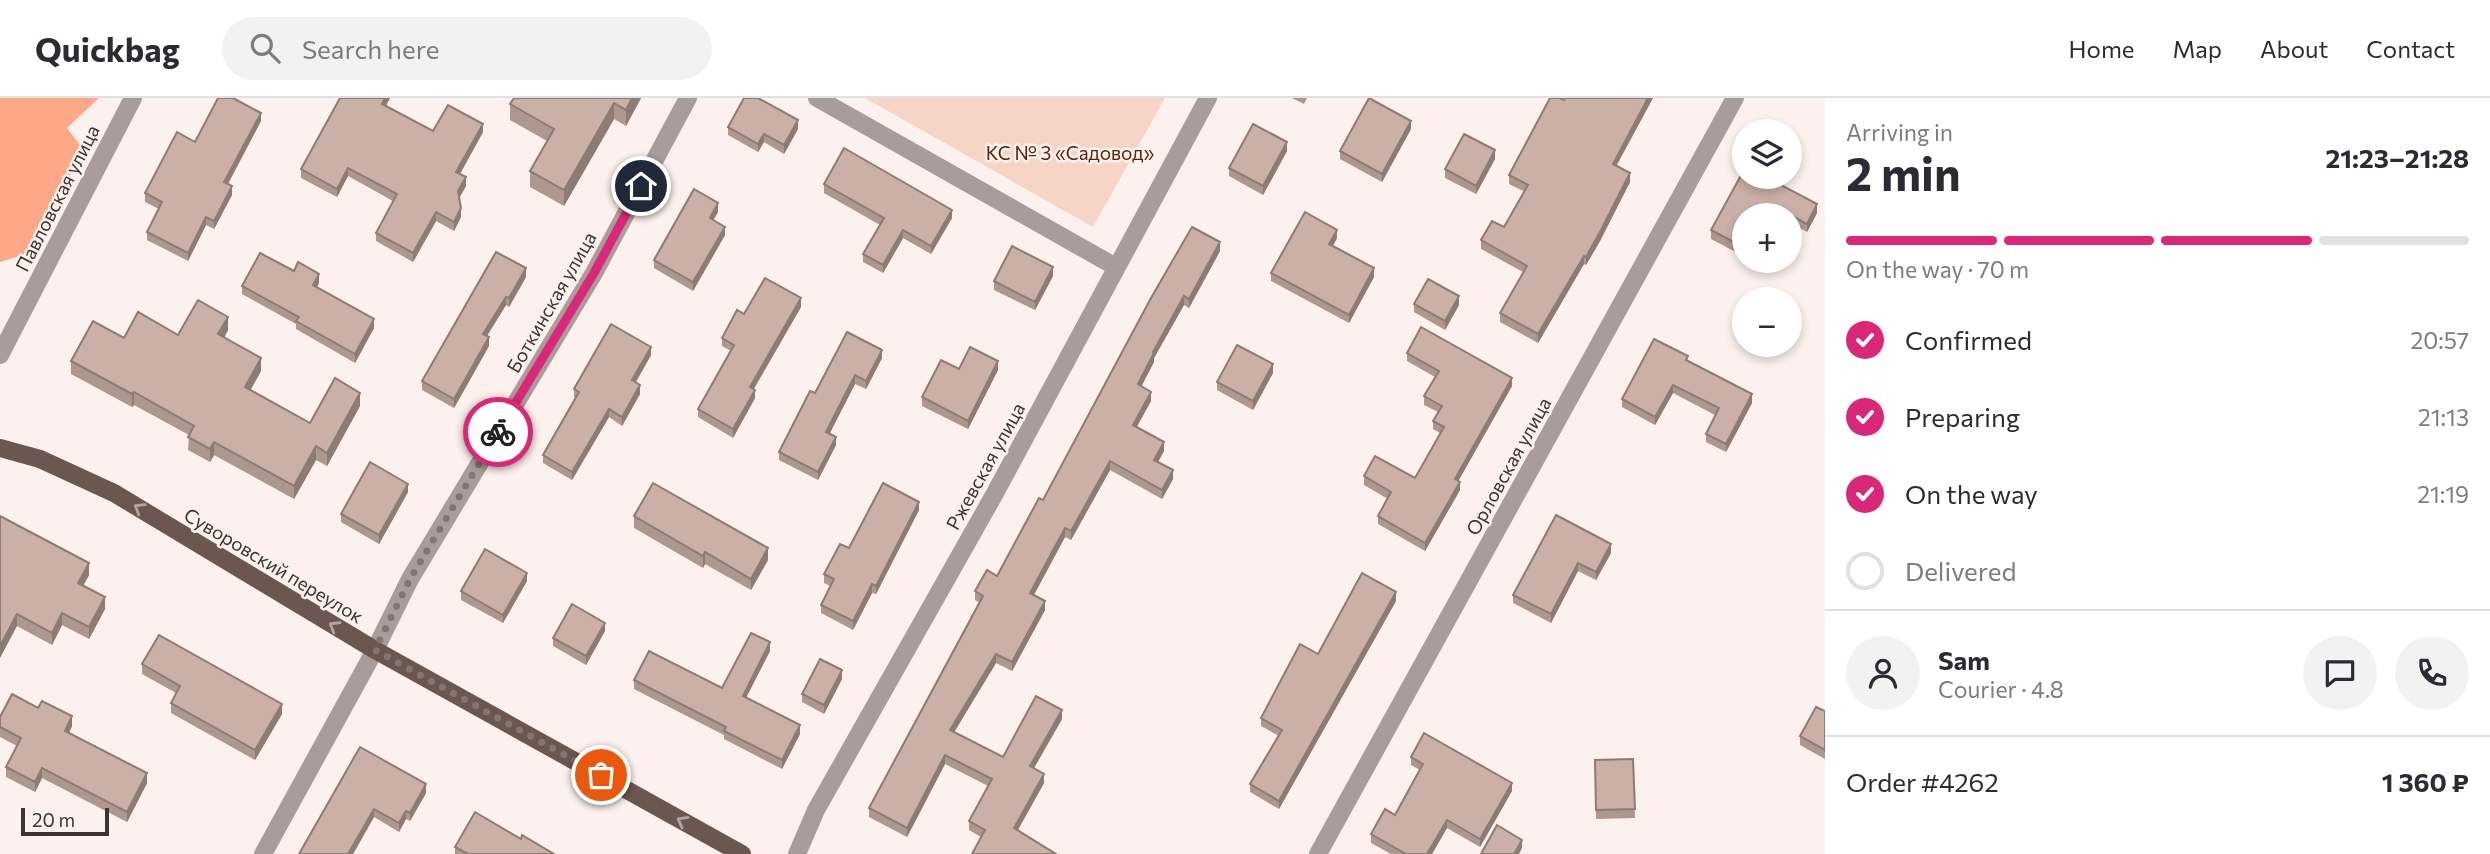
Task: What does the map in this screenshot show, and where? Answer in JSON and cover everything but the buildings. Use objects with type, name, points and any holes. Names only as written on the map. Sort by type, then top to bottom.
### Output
[{"type":"main road","name":"Суворовский переулок","points":[[0,448],[40,459],[114,493],[375,650],[742,854]]},
{"type":"street","name":"Павловская улица","points":[[0,355],[133,98]]},
{"type":"street","name":"Боткинская улица","points":[[263,854],[375,650],[410,579],[594,273],[688,98]]},
{"type":"street","points":[[817,98],[1116,267]]},
{"type":"street","name":"Ржевская улица","points":[[797,854],[816,810],[994,495],[1208,98]]},
{"type":"street","name":"Орловская улица","points":[[1318,854],[1735,98]]},
{"type":"green space","name":"КС № 3 «Садовод»","points":[[865,98],[1165,98],[1093,227]]},
{"type":"shaded area","points":[[0,98],[99,98],[67,128],[83,149],[33,252],[0,262]]},
{"type":"way so far","points":[[498,432],[410,579],[375,650],[601,775]]},
{"type":"route","points":[[498,432],[594,273],[641,186]]}]
